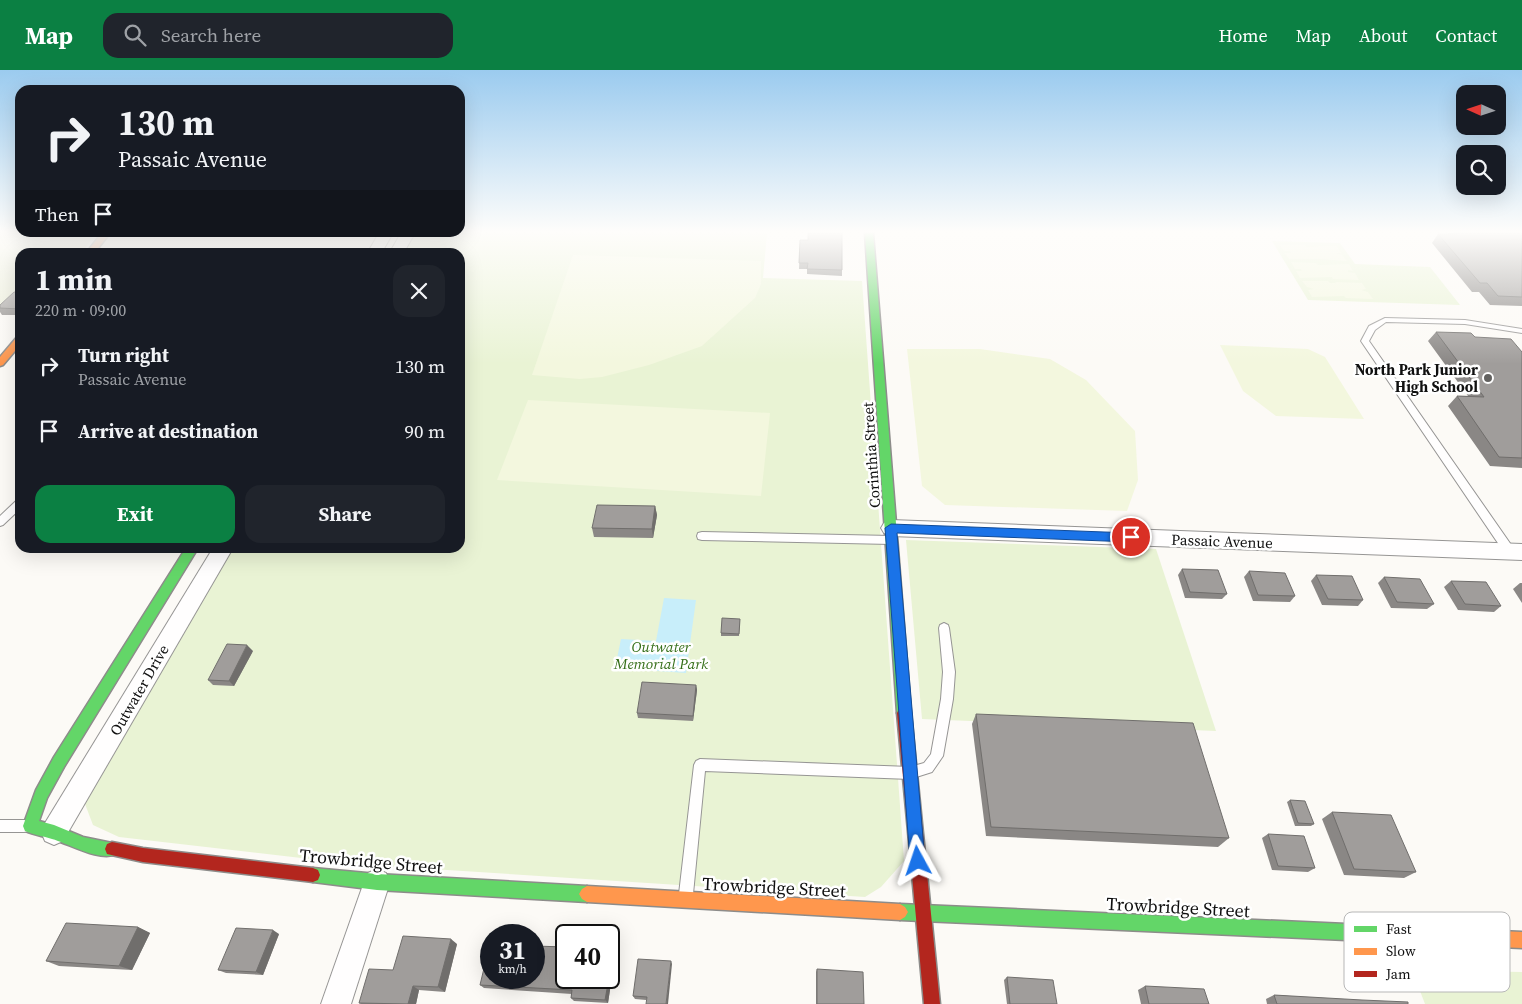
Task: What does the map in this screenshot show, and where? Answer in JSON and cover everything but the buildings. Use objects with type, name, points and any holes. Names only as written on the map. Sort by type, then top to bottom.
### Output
[{"type":"street","name":"Corinthia Street","points":[[872,277],[910,773],[932,1004]]},
{"type":"street","points":[[0,363],[15,345]]},
{"type":"street","name":"Passaic Avenue","points":[[892,534],[1516,552]]},
{"type":"street","name":"Outwater Drive","points":[[30,826],[41,795],[59,762],[189,553]]},
{"type":"street","name":"Outwater Drive","points":[[54,832],[220,553]]},
{"type":"street","name":"Trowbridge Street","points":[[30,826],[54,832],[83,844],[142,855],[377,882],[922,913],[1344,932]]},
{"type":"street","points":[[336,1004],[377,882]]},
{"type":"lane","points":[[1516,552],[1365,341],[1367,332],[1374,325],[1384,320],[1466,322],[1522,331]]},
{"type":"lane","points":[[0,522],[15,508]]},
{"type":"lane","points":[[702,536],[892,534]]},
{"type":"lane","points":[[686,900],[700,765],[910,773],[928,768],[937,756],[947,699],[949,672],[944,628]]},
{"type":"lane","points":[[0,826],[30,826]]},
{"type":"green space","points":[[0,277],[15,277],[15,297],[0,305]]},
{"type":"green space","name":"Outwater Memorial Park","points":[[465,277],[763,277],[862,281],[904,861],[881,887],[865,897],[353,864],[119,837],[93,825],[85,804],[230,553],[465,553]]},
{"type":"green space","points":[[566,277],[761,277],[761,284],[755,298],[702,346],[649,365],[602,377],[580,379],[532,375]]},
{"type":"green space","points":[[1294,277],[1438,277],[1460,305],[1308,300]]},
{"type":"green space","points":[[1299,277],[1357,277],[1359,280],[1333,279],[1332,277]]},
{"type":"green space","points":[[1302,281],[1362,283],[1366,289],[1361,290],[1368,292],[1373,299],[1346,298],[1344,296],[1312,297],[1308,290],[1314,289],[1307,287]]},
{"type":"green space","points":[[1220,345],[1308,349],[1325,357],[1364,419],[1276,416],[1243,391]]},
{"type":"green space","points":[[907,349],[980,349],[1050,359],[1086,380],[1135,431],[1138,480],[1127,511],[945,505],[922,486]]},
{"type":"green space","points":[[528,400],[770,413],[761,496],[497,480]]},
{"type":"green space","points":[[906,540],[1156,549],[1216,731],[922,719]]},
{"type":"green space","points":[[1510,972],[1522,972],[1522,1004],[1425,1004],[1420,992],[1510,992]]},
{"type":"water","points":[[664,598],[696,600],[686,673],[615,668],[621,639],[656,641]]},
{"type":"traffic: fast","points":[[872,277],[904,713]]},
{"type":"traffic: fast","points":[[112,849],[83,844],[54,832],[30,826],[41,795],[59,762],[189,553]]},
{"type":"traffic: fast","points":[[313,875],[377,882],[587,894]]},
{"type":"traffic: fast","points":[[900,912],[1344,932]]},
{"type":"traffic: slow","points":[[0,363],[15,345]]},
{"type":"traffic: slow","points":[[587,894],[900,912]]},
{"type":"traffic: slow","points":[[1510,939],[1522,940]]},
{"type":"traffic: jam","points":[[904,713],[932,1004]]},
{"type":"traffic: jam","points":[[112,849],[143,855],[313,875]]},
{"type":"place","name":"North Park Junior High School","points":[[1488,378]]},
{"type":"route","points":[[918,861],[891,528],[1131,537]]}]
